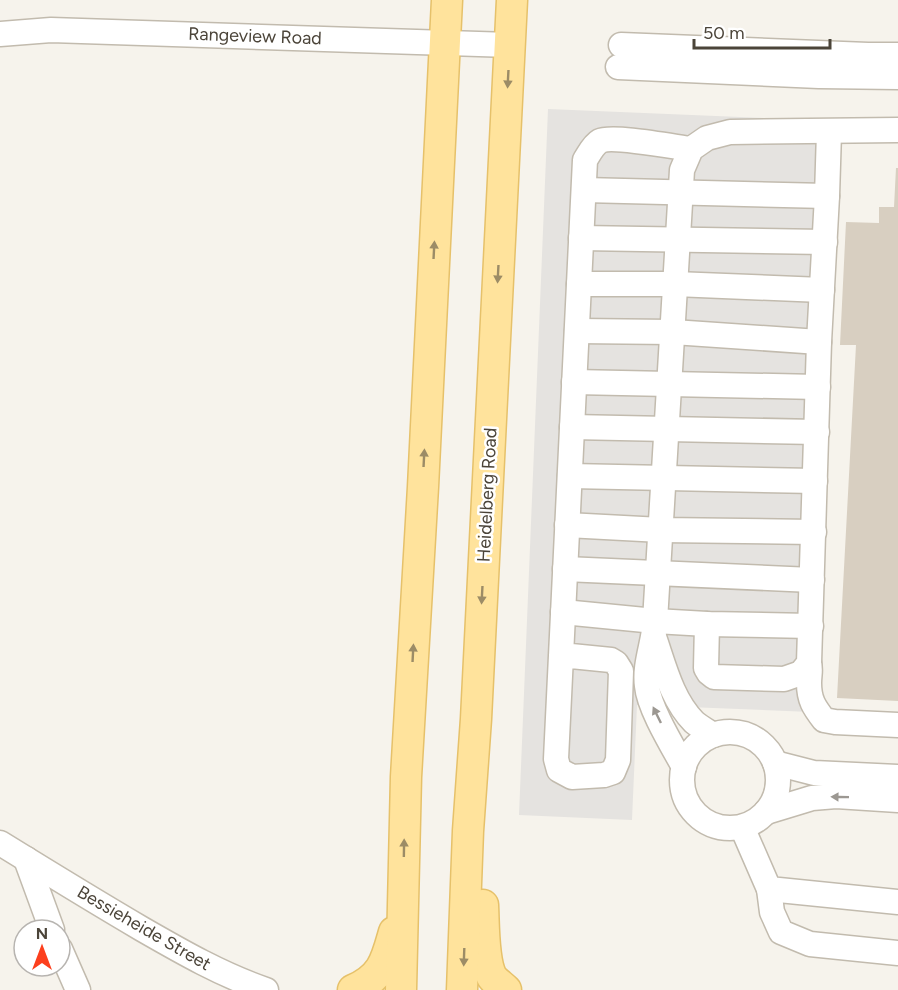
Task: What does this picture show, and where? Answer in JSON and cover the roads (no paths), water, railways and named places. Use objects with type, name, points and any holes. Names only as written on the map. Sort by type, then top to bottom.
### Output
[{"type":"main road","points":[[401,990],[406,777],[447,0]]},
{"type":"main road","name":"Heidelberg Road","points":[[462,990],[468,831],[476,719],[512,0]]},
{"type":"main road","points":[[476,719],[484,940],[492,976],[506,990]]},
{"type":"main road","points":[[353,990],[367,983],[385,962],[403,896]]},
{"type":"street","name":"Rangeview Road","points":[[0,34],[51,30],[510,45]]},
{"type":"street","points":[[898,55],[619,56],[819,76],[898,77]]},
{"type":"street","points":[[684,767],[653,706],[647,687],[648,659],[655,629],[682,170],[691,149],[707,138],[730,132],[898,130]]},
{"type":"street","points":[[829,132],[819,342],[809,663],[811,668],[810,697],[812,705],[824,720],[898,725]]},
{"type":"street","points":[[561,655],[611,660],[621,671],[618,760],[613,772],[604,775],[572,777],[560,770],[556,759],[581,238],[584,190],[585,160],[600,141],[613,139],[691,149]]},
{"type":"street","points":[[584,190],[827,196]]},
{"type":"street","points":[[581,238],[825,242]]},
{"type":"street","points":[[579,284],[675,284],[822,290]]},
{"type":"street","points":[[577,331],[673,332],[819,342]]},
{"type":"street","points":[[574,382],[818,387]]},
{"type":"street","points":[[572,427],[817,432]]},
{"type":"street","points":[[570,476],[815,481]]},
{"type":"street","points":[[567,525],[661,530],[814,532]]},
{"type":"street","points":[[565,569],[812,580]]},
{"type":"street","points":[[563,612],[655,629],[707,624],[811,626]]},
{"type":"street","points":[[707,624],[706,668],[714,677],[784,680],[801,673],[809,663]]},
{"type":"street","points":[[655,629],[668,679],[680,703],[694,722],[713,735]]},
{"type":"street","points":[[728,732],[743,734],[757,740],[768,750],[775,763],[778,777],[776,794],[769,809],[757,820],[742,827],[725,828],[709,823],[696,813],[686,800],[682,783],[684,767],[690,753],[713,735],[728,732]]},
{"type":"street","points":[[775,763],[814,773],[898,777]]},
{"type":"street","points":[[766,812],[812,798],[836,796],[898,800]]},
{"type":"street","points":[[742,827],[769,890],[771,912],[781,932],[810,944],[898,953]]},
{"type":"street","name":"Bessieheide Street","points":[[0,843],[200,962],[247,984],[266,990]]},
{"type":"street","points":[[26,859],[48,918]]},
{"type":"street","points":[[769,890],[898,902]]}]
